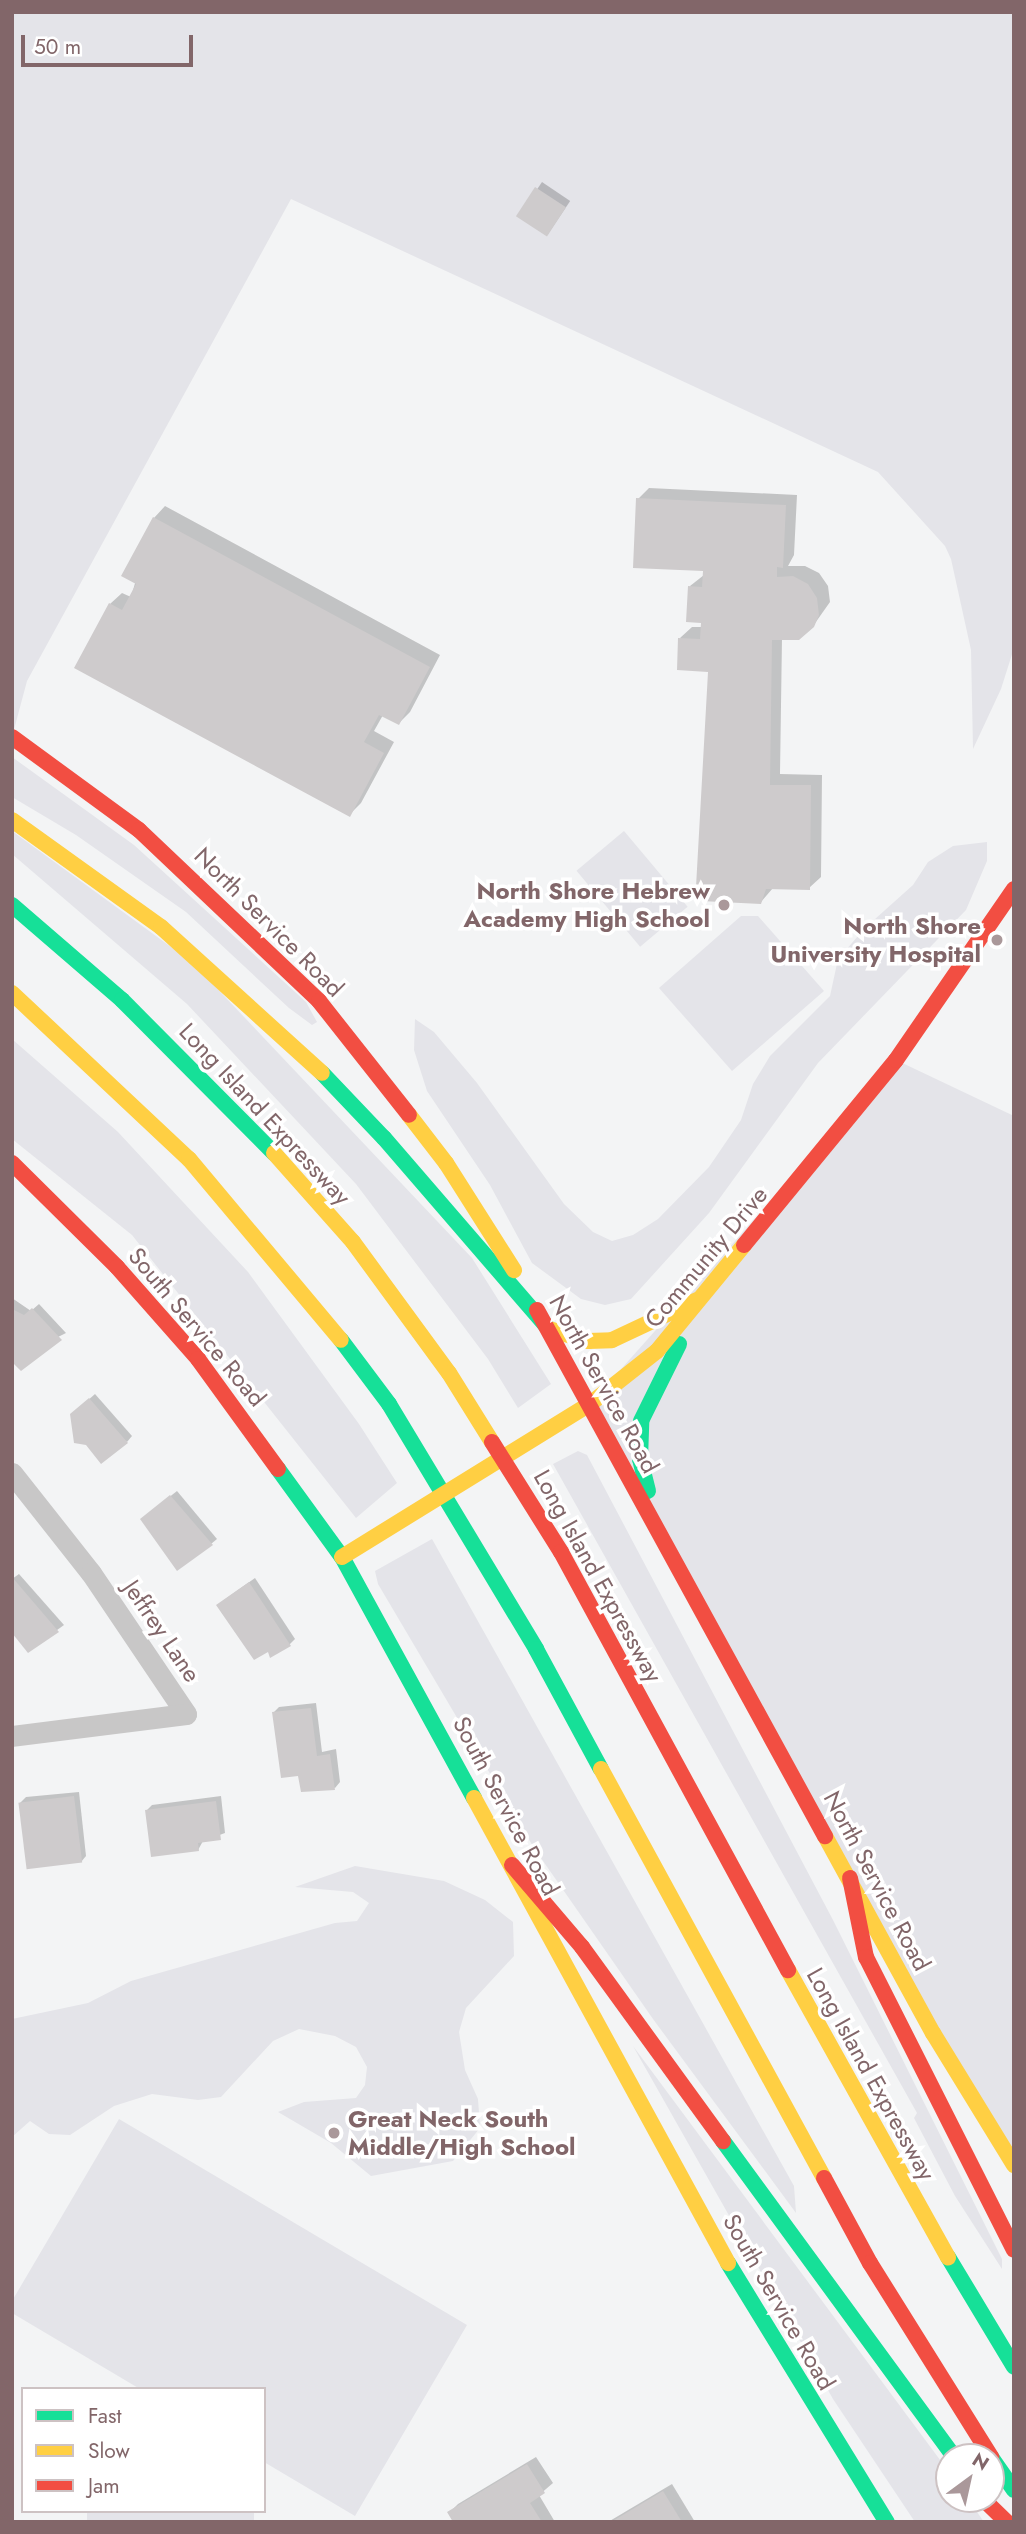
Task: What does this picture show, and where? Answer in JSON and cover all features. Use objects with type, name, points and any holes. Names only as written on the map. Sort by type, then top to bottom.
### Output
[{"type":"main road","name":"North Service Road","points":[[12,737],[173,860],[341,1026],[469,1196],[549,1329],[933,2033],[1014,2165]]},
{"type":"main road","points":[[12,820],[161,927],[303,1054],[384,1138],[549,1329],[588,1341],[612,1340],[707,1296]]},
{"type":"main road","name":"Community Drive","points":[[342,1557],[590,1404],[657,1351],[707,1296],[896,1060],[1014,889]]},
{"type":"main road","name":"Long Island Expressway","points":[[12,905],[149,1025],[261,1137],[353,1242],[472,1408],[536,1510],[901,2177],[1014,2367]]},
{"type":"main road","points":[[12,993],[130,1099],[244,1219],[352,1353],[414,1442],[480,1550],[870,2263],[982,2443]]},
{"type":"main road","name":"South Service Road","points":[[12,1163],[100,1249],[198,1359],[342,1557],[738,2280],[887,2522]]},
{"type":"main road","points":[[656,1524],[640,1459],[641,1421],[651,1394],[707,1296]]},
{"type":"main road","points":[[512,1865],[590,1958],[944,2443]]},
{"type":"main road","points":[[849,1878],[866,1956],[1014,2250]]},
{"type":"street","name":"Jeffrey Lane","points":[[12,1473],[91,1573],[186,1714],[12,1736]]},
{"type":"shaded area","points":[[12,12],[1014,12],[1014,648],[1001,689],[973,749],[971,650],[951,559],[945,546],[878,472],[291,199],[27,681],[12,737]]},
{"type":"shaded area","points":[[12,757],[134,845],[306,1002],[317,1022],[312,1025],[289,1008],[186,912],[76,835],[12,797]]},
{"type":"shaded area","points":[[12,831],[193,963],[472,1258],[551,1384],[518,1408],[488,1359],[356,1184],[187,1004],[12,854]]},
{"type":"shaded area","points":[[624,831],[688,907],[640,947],[577,871]]},
{"type":"shaded area","points":[[987,842],[987,861],[966,910],[818,1063],[709,1213],[631,1299],[605,1305],[581,1299],[532,1263],[490,1185],[427,1091],[414,1050],[415,1019],[434,1032],[477,1083],[564,1204],[593,1232],[612,1241],[633,1235],[658,1219],[709,1167],[741,1120],[753,1084],[770,1056],[830,996],[838,959],[865,928],[913,885],[928,862],[953,846]]},
{"type":"shaded area","points":[[741,916],[758,916],[824,991],[732,1071],[659,988]]},
{"type":"shaded area","points":[[12,1039],[118,1132],[248,1272],[359,1424],[397,1483],[356,1518],[132,1235],[12,1139]]},
{"type":"shaded area","points":[[896,1060],[1014,1116],[1014,2165],[590,1404]]},
{"type":"shaded area","points":[[578,1451],[587,1455],[833,1920],[1002,2259],[1002,2269],[955,2196],[914,2118],[917,2113],[553,1464]]},
{"type":"shaded area","points":[[432,1539],[794,2186],[796,2213],[653,2019],[534,1848],[378,1584],[375,1571]]},
{"type":"shaded area","points":[[355,1866],[444,1881],[485,1900],[513,1922],[514,1956],[466,2008],[459,2032],[465,2070],[478,2099],[480,2128],[453,2161],[371,2176],[331,2143],[278,2112],[304,2102],[356,2098],[365,2085],[367,2067],[356,2047],[335,2036],[299,2029],[273,2041],[221,2097],[198,2100],[152,2094],[114,2106],[70,2135],[49,2134],[30,2121],[12,2137],[12,2019],[88,2003],[131,1981],[335,1923],[357,1921],[369,1903],[353,1892],[295,1887]]},
{"type":"shaded area","points":[[633,2046],[935,2453],[935,2513],[978,2513],[984,2522],[915,2522],[833,2399]]},
{"type":"shaded area","points":[[119,2119],[467,2325],[355,2516],[266,2463],[266,2387],[137,2387],[12,2313],[12,2301]]},
{"type":"shaded area","points":[[87,2513],[254,2513],[254,2522],[87,2522]]},
{"type":"building","points":[[535,187],[566,207],[547,237],[516,216]]},
{"type":"building","points":[[636,498],[786,505],[783,568],[777,567],[777,577],[793,576],[808,584],[817,598],[819,615],[814,627],[799,640],[772,640],[770,785],[811,785],[810,890],[766,889],[761,904],[701,901],[702,887],[696,887],[708,672],[677,670],[678,638],[700,639],[701,623],[686,622],[688,586],[702,587],[703,571],[633,568]]},
{"type":"building","points":[[153,517],[430,667],[399,725],[379,715],[364,742],[384,753],[350,817],[74,668],[109,603],[122,610],[136,584],[121,576]]},
{"type":"building","points":[[32,1308],[62,1340],[21,1371],[12,1362],[12,1309],[24,1315]]},
{"type":"building","points":[[89,1398],[128,1443],[101,1464],[86,1445],[74,1443],[70,1414]]},
{"type":"building","points":[[170,1495],[213,1545],[177,1571],[140,1519]]},
{"type":"building","points":[[12,1577],[59,1632],[28,1653],[12,1633]]},
{"type":"building","points":[[249,1582],[291,1646],[270,1658],[268,1652],[254,1660],[216,1605]]},
{"type":"building","points":[[311,1708],[317,1756],[330,1754],[335,1790],[301,1792],[298,1776],[281,1778],[272,1712]]},
{"type":"building","points":[[74,1796],[82,1863],[27,1869],[18,1803]]},
{"type":"building","points":[[216,1801],[221,1840],[198,1843],[199,1851],[151,1857],[145,1810]]},
{"type":"building","points":[[527,2464],[545,2493],[530,2503],[542,2522],[453,2522],[447,2512]]},
{"type":"building","points":[[663,2491],[682,2522],[611,2522]]},
{"type":"traffic: fast","points":[[12,905],[122,1000],[274,1153]]},
{"type":"traffic: fast","points":[[322,1073],[384,1138],[549,1329]]},
{"type":"traffic: fast","points":[[341,1340],[389,1404],[536,1649],[601,1769]]},
{"type":"traffic: fast","points":[[648,1491],[640,1459],[641,1421],[679,1344]]},
{"type":"traffic: fast","points":[[278,1469],[342,1557],[474,1798]]},
{"type":"traffic: fast","points":[[723,2141],[944,2443]]},
{"type":"traffic: fast","points":[[948,2257],[1014,2367]]},
{"type":"traffic: fast","points":[[728,2263],[887,2522]]},
{"type":"traffic: fast","points":[[1005,2477],[1014,2490]]},
{"type":"traffic: slow","points":[[12,820],[161,927],[322,1073]]},
{"type":"traffic: slow","points":[[12,993],[189,1159],[341,1340]]},
{"type":"traffic: slow","points":[[409,1115],[446,1163],[514,1270]]},
{"type":"traffic: slow","points":[[274,1153],[353,1242],[449,1373],[492,1442]]},
{"type":"traffic: slow","points":[[342,1557],[590,1404],[657,1351],[744,1245]]},
{"type":"traffic: slow","points":[[549,1329],[588,1341],[612,1340],[697,1300]]},
{"type":"traffic: slow","points":[[601,1769],[824,2178]]},
{"type":"traffic: slow","points":[[474,1798],[728,2263]]},
{"type":"traffic: slow","points":[[825,1836],[933,2033],[1014,2165]]},
{"type":"traffic: slow","points":[[788,1970],[948,2257]]},
{"type":"traffic: jam","points":[[12,737],[139,830],[319,1001],[409,1115]]},
{"type":"traffic: jam","points":[[744,1245],[896,1060],[1014,889]]},
{"type":"traffic: jam","points":[[12,1163],[117,1267],[198,1359],[278,1469]]},
{"type":"traffic: jam","points":[[537,1310],[825,1836]]},
{"type":"traffic: jam","points":[[492,1442],[561,1552],[788,1970]]},
{"type":"traffic: jam","points":[[512,1865],[582,1947],[723,2141]]},
{"type":"traffic: jam","points":[[850,1878],[866,1957],[1014,2250]]},
{"type":"traffic: jam","points":[[824,2178],[870,2263],[982,2443]]},
{"type":"traffic: jam","points":[[998,2513],[1007,2522]]},
{"type":"place","name":"North Shore Hebrew Academy High School","points":[[724,905]]},
{"type":"place","name":"North Shore University Hospital","points":[[997,940]]},
{"type":"place","name":"Great Neck South Middle/High School","points":[[334,2133]]}]
